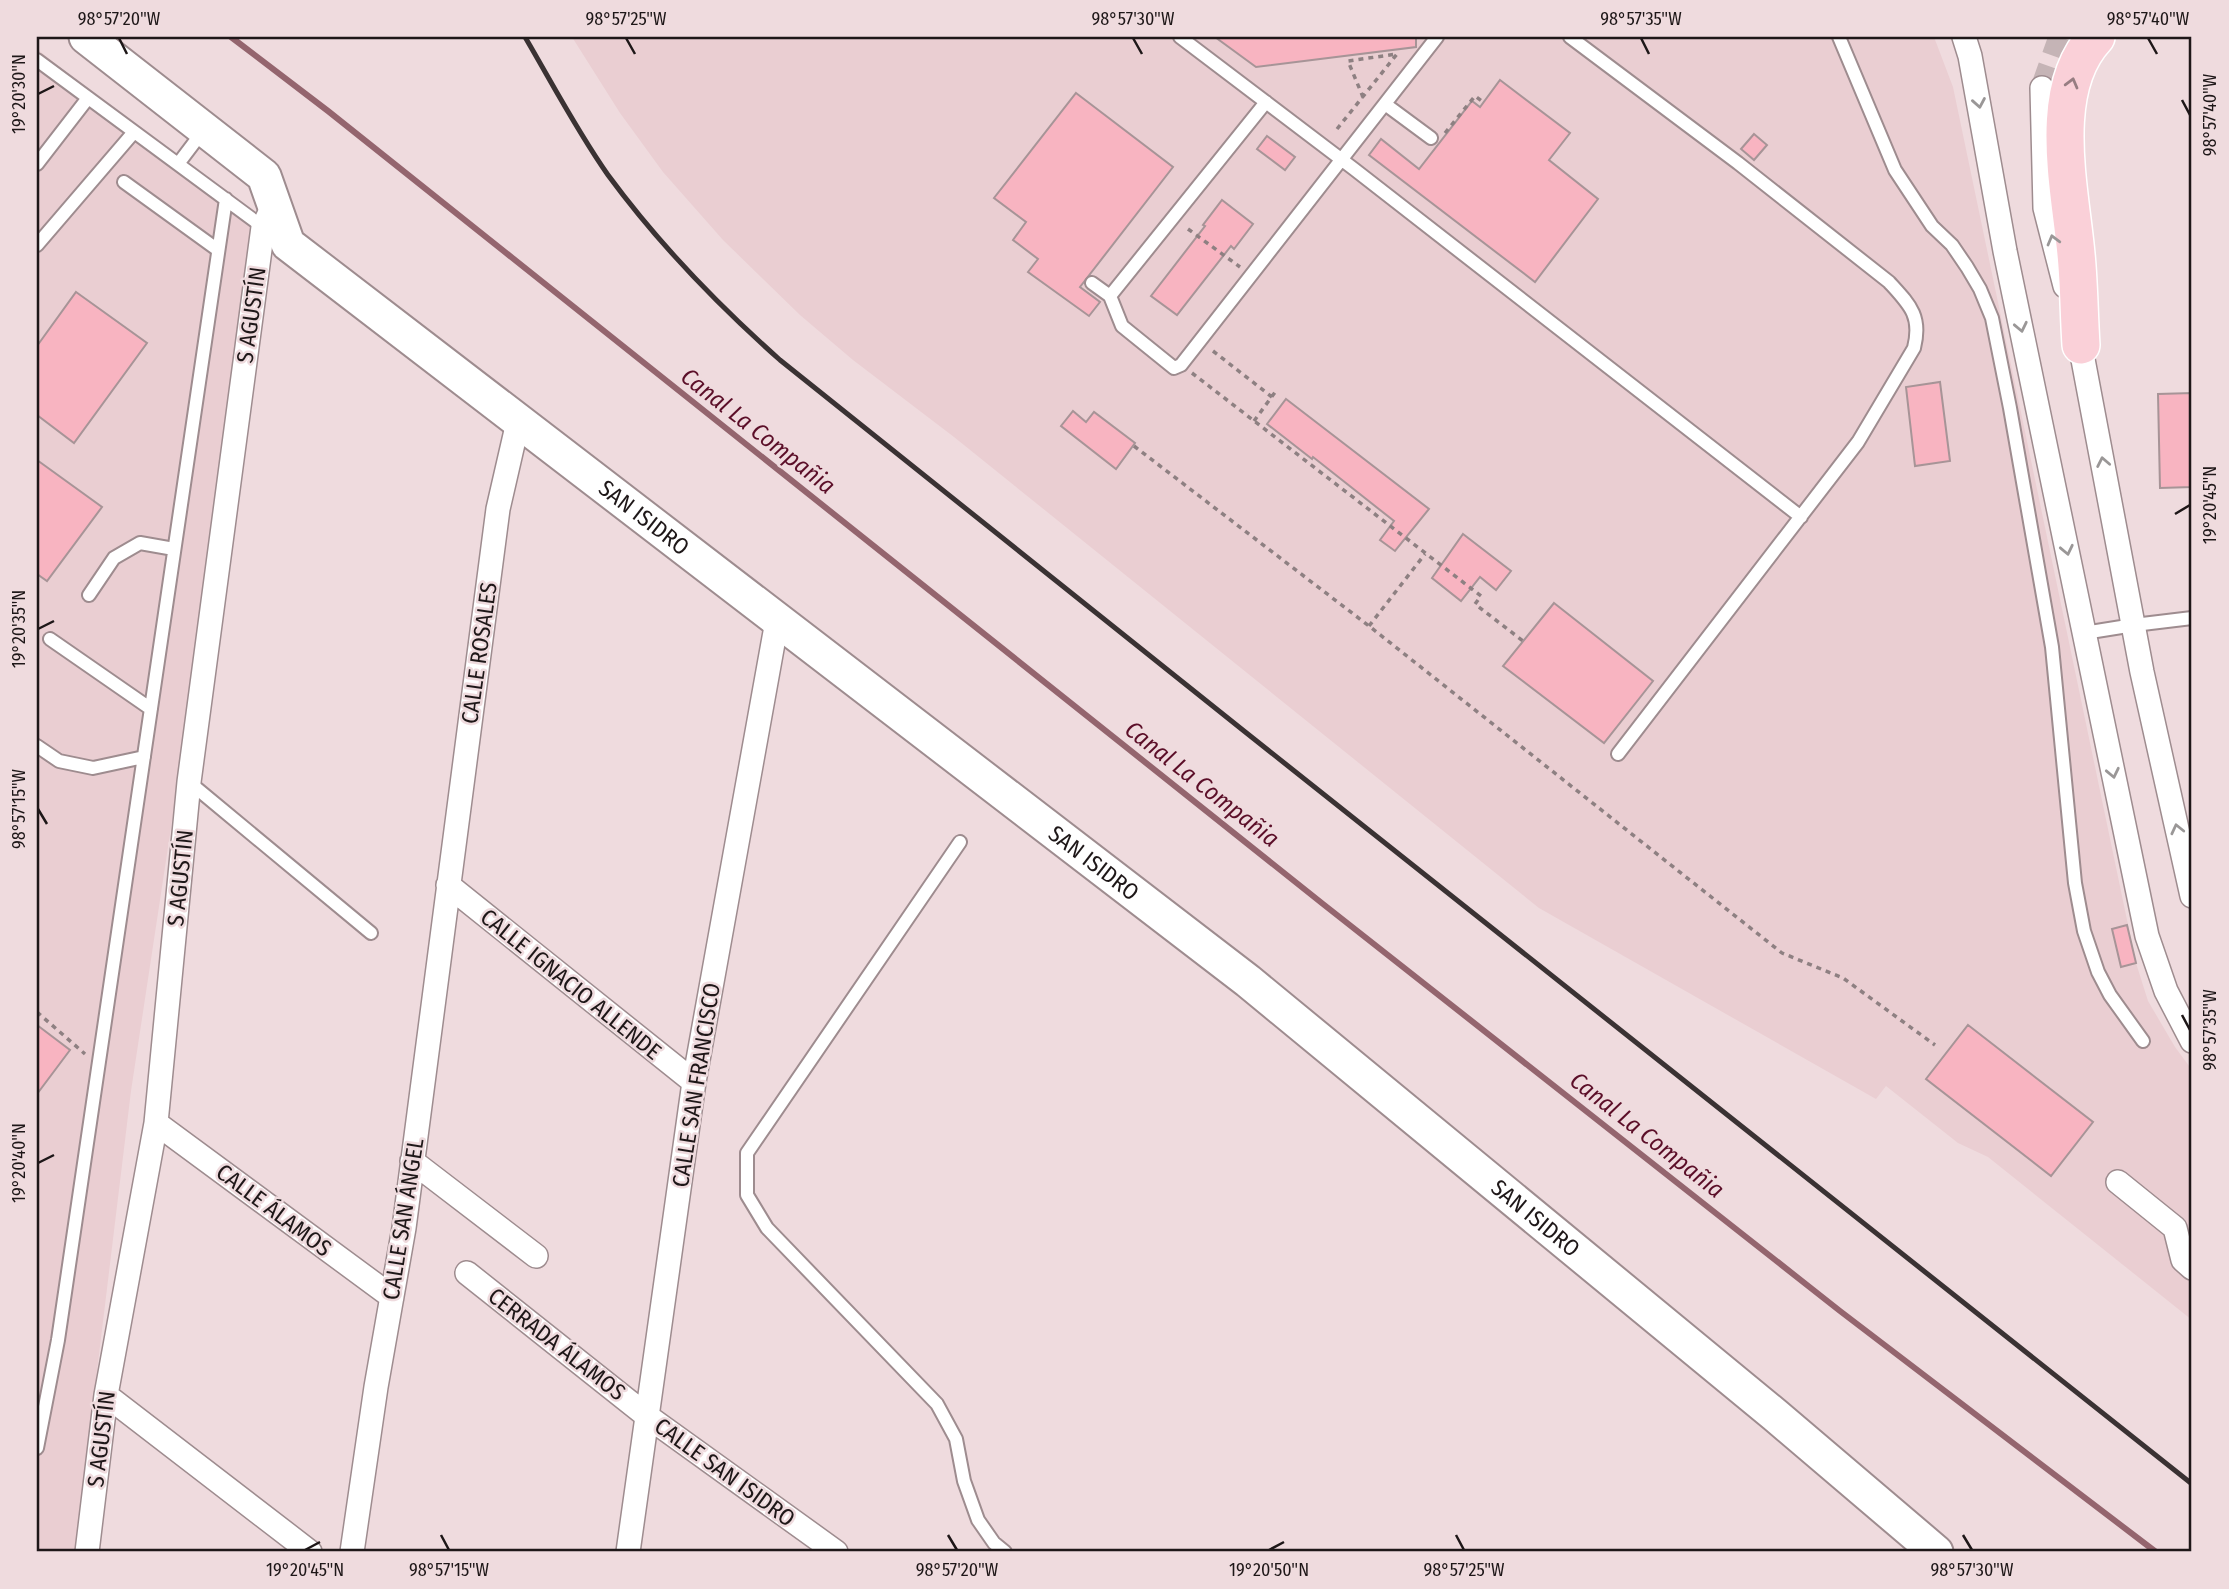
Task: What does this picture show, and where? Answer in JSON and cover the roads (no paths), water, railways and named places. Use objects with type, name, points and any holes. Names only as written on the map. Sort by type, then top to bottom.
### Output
[{"type":"main road","points":[[86,37],[204,130],[267,203]]},
{"type":"main road","points":[[2081,345],[2065,118],[2071,81],[2085,49],[2096,37]]},
{"type":"main road","name":"SAN ISIDRO","points":[[267,203],[288,244],[1248,981],[1764,1406],[1936,1552]]},
{"type":"street","points":[[1964,37],[1970,56],[2005,251],[2147,936],[2166,991],[2192,1041]]},
{"type":"street","points":[[2042,88],[2045,208],[2081,345],[2142,671],[2192,896]]},
{"type":"street","name":"S AGUSTÍN","points":[[87,1552],[106,1395],[156,1123],[189,782],[267,203]]},
{"type":"street","name":"CALLE ROSALES","points":[[448,886],[498,509],[518,422]]},
{"type":"street","name":"CALLE SAN FRANCISCO","points":[[628,1552],[694,1082],[777,621]]},
{"type":"street","name":"CALLE IGNACIO ALLENDE","points":[[448,886],[694,1082]]},
{"type":"street","name":"CALLE SAN ÁNGEL","points":[[352,1552],[376,1387],[404,1228],[448,886]]},
{"type":"street","name":"CALLE ÁLAMOS","points":[[156,1123],[391,1297]]},
{"type":"street","points":[[412,1161],[536,1256]]},
{"type":"street","points":[[2118,1182],[2175,1228],[2183,1260],[2192,1268]]},
{"type":"street","name":"CERRADA ÁLAMOS","points":[[467,1273],[647,1416]]},
{"type":"street","points":[[106,1395],[310,1552]]},
{"type":"street","name":"CALLE SAN ISIDRO","points":[[647,1416],[836,1552]]},
{"type":"lane","points":[[1180,37],[1342,159],[1801,517]]},
{"type":"lane","points":[[1092,283],[1110,296],[1122,327],[1174,368],[1181,365],[1437,37]]},
{"type":"lane","points":[[1570,37],[1738,163],[1889,282],[1916,316],[1918,333],[1914,348],[1858,442],[1618,754]]},
{"type":"lane","points":[[1839,37],[1895,170],[1933,226],[1952,245],[1967,267],[1992,318],[2052,647],[2075,883],[2084,931],[2098,972],[2110,995],[2143,1041]]},
{"type":"lane","points":[[37,60],[226,200],[267,203]]},
{"type":"lane","points":[[37,164],[88,98]]},
{"type":"lane","points":[[1110,296],[1266,102]]},
{"type":"lane","points":[[1385,104],[1437,136]]},
{"type":"lane","points":[[178,164],[204,130]]},
{"type":"lane","points":[[37,245],[134,132]]},
{"type":"lane","points":[[124,182],[218,250]]},
{"type":"lane","points":[[37,1448],[58,1340],[226,200]]},
{"type":"lane","points":[[89,595],[114,558],[140,542],[174,549]]},
{"type":"lane","points":[[2084,634],[2192,618]]},
{"type":"lane","points":[[50,639],[151,709]]},
{"type":"lane","points":[[37,746],[59,761],[93,768],[144,757]]},
{"type":"lane","points":[[189,782],[371,933]]},
{"type":"lane","points":[[960,842],[747,1153],[747,1195],[767,1228],[937,1404],[956,1438],[964,1481],[978,1520],[994,1543],[1005,1552]]},
{"type":"waterway","name":"Canal La Compañia","points":[[231,37],[328,111],[1323,904],[1840,1311],[2156,1552]]},
{"type":"tunnel","points":[[2042,88],[2060,37]]},
{"type":"railway","points":[[525,37],[586,141],[627,200],[689,272],[780,360],[2192,1484]]}]
